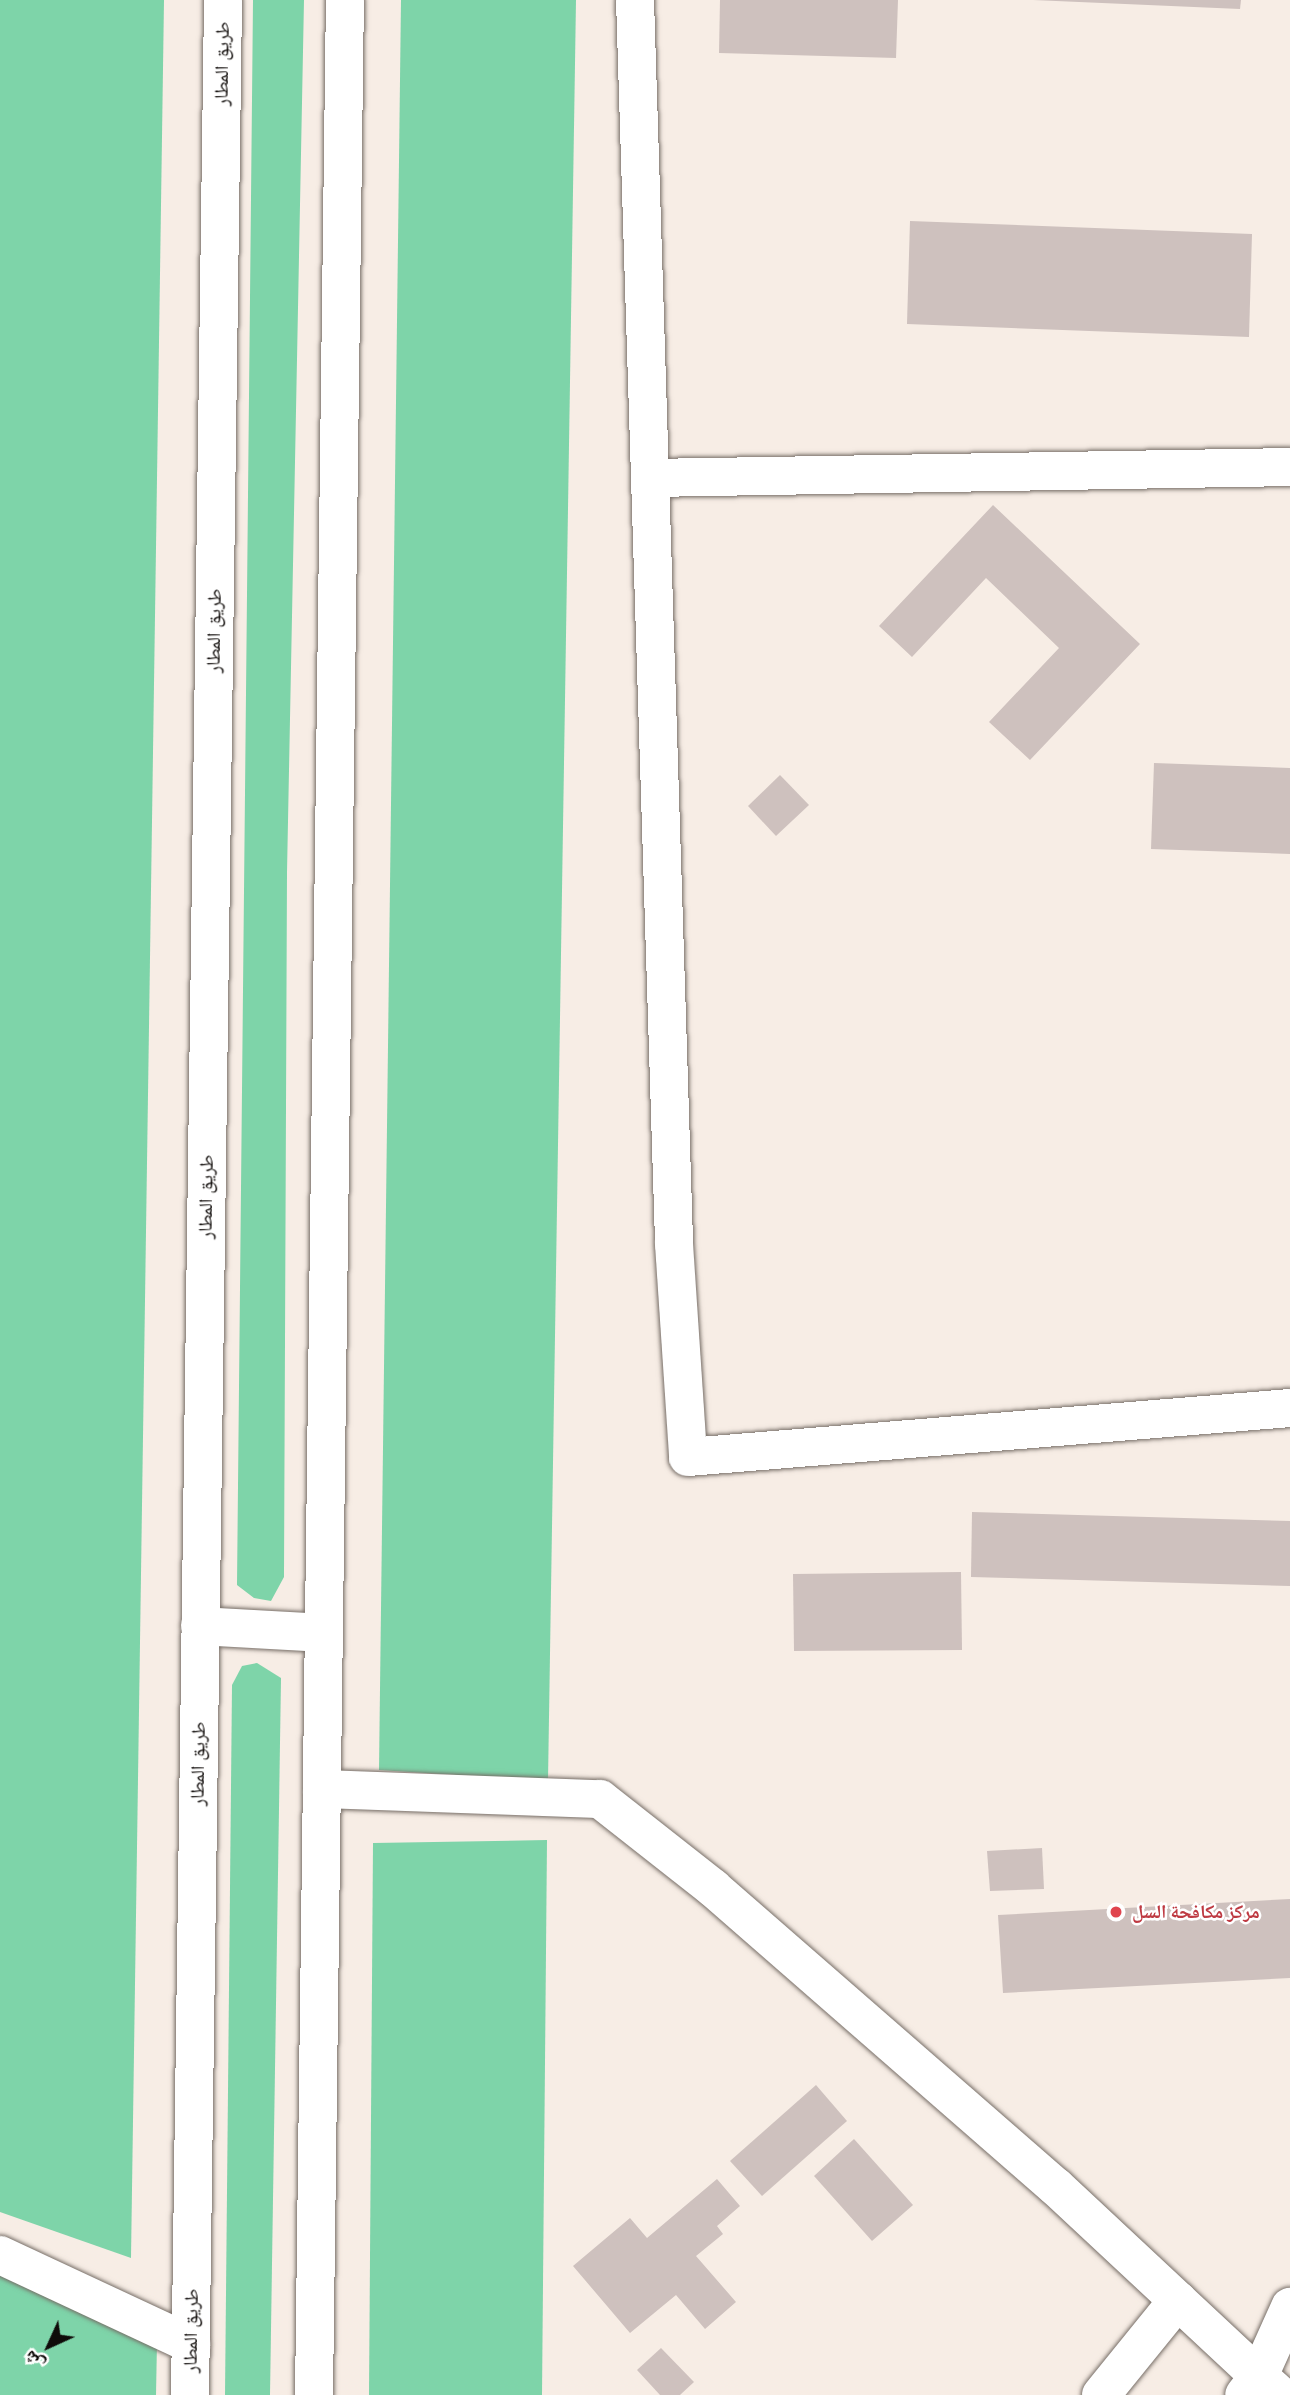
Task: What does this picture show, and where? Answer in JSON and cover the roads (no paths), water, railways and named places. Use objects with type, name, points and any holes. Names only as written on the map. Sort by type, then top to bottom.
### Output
[{"type":"main road","name":"طريق المطار","points":[[190,2395],[223,0]]},
{"type":"main road","points":[[314,2395],[345,0]]},
{"type":"main road","points":[[635,0],[674,1244],[688,1457],[1290,1408]]},
{"type":"main road","points":[[650,478],[1290,467]]},
{"type":"main road","points":[[200,1626],[324,1633]]},
{"type":"main road","points":[[322,1789],[600,1799],[733,1906],[1055,2186],[1178,2300],[1261,2389],[1290,2307]]},
{"type":"main road","points":[[0,2255],[191,2344]]},
{"type":"main road","points":[[1101,2395],[1178,2300]]},
{"type":"place","name":"مركز مكافحة السل","points":[[1116,1912]]}]
